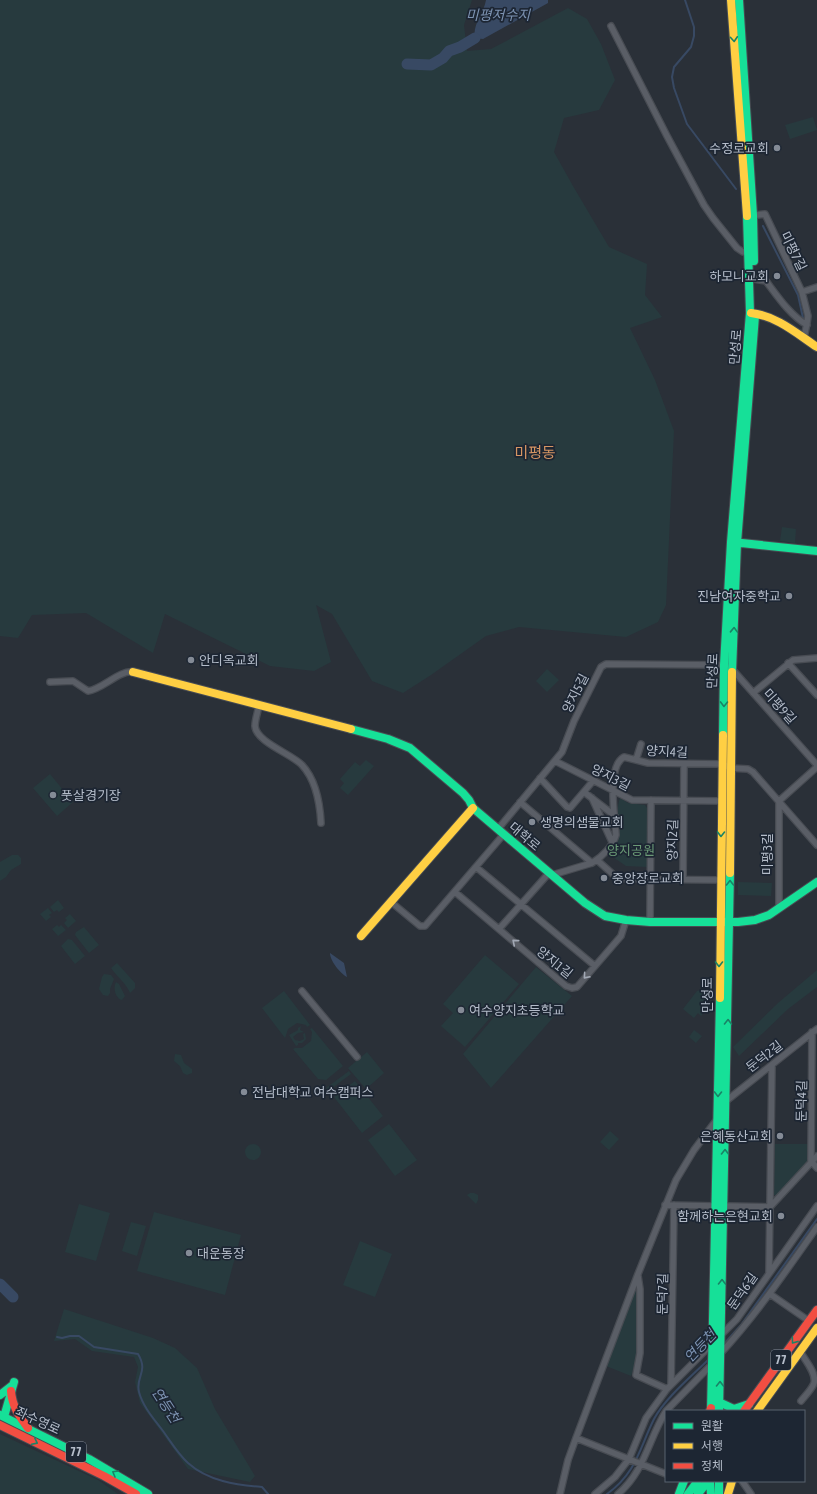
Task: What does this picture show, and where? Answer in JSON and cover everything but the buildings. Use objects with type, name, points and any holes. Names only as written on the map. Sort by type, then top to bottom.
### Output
[{"type":"street","name":"만성로","points":[[732,0],[750,216]]},
{"type":"street","name":"만성로","points":[[739,0],[750,216],[753,313]]},
{"type":"street","points":[[611,26],[667,136],[708,212],[737,248],[743,252],[750,252]]},
{"type":"street","name":"미평7길","points":[[750,216],[765,214],[802,292],[808,316],[804,338]]},
{"type":"street","name":"만성로","points":[[713,1363],[726,1101],[730,922],[724,665],[753,313],[754,279],[750,252]]},
{"type":"street","points":[[754,279],[766,281],[791,313],[798,320],[807,325]]},
{"type":"street","points":[[802,292],[817,287]]},
{"type":"street","points":[[753,313],[772,318],[817,347]]},
{"type":"street","name":"만성로","points":[[720,1353],[720,1206],[718,1117],[722,801],[726,766],[732,669],[734,542]]},
{"type":"street","points":[[734,542],[817,551]]},
{"type":"street","points":[[754,693],[788,663],[798,659],[817,658]]},
{"type":"street","points":[[788,663],[817,695]]},
{"type":"street","name":"양지5길","points":[[501,831],[520,802],[563,750],[574,721],[602,665],[724,665]]},
{"type":"street","name":"미평9길","points":[[724,665],[732,669],[817,766]]},
{"type":"street","points":[[50,682],[72,681],[88,691],[122,674],[133,672]]},
{"type":"street","name":"대학로","points":[[133,672],[404,744],[463,793],[473,808],[592,908],[600,913],[612,918],[650,922],[720,922]]},
{"type":"street","points":[[259,705],[255,725],[256,732],[263,739],[302,765],[305,769],[319,801],[321,823]]},
{"type":"street","points":[[636,760],[640,744]]},
{"type":"street","name":"양지4길","points":[[614,791],[613,777],[616,766],[622,758],[625,757],[648,763],[726,766]]},
{"type":"street","name":"양지3길","points":[[555,761],[632,800],[722,801]]},
{"type":"street","points":[[684,764],[684,801]]},
{"type":"street","points":[[726,766],[750,770],[817,845]]},
{"type":"street","points":[[778,801],[817,766]]},
{"type":"street","points":[[540,778],[569,808],[572,808],[593,781]]},
{"type":"street","points":[[499,929],[551,874],[595,861],[613,844],[616,836],[614,791]]},
{"type":"street","points":[[584,792],[615,816]]},
{"type":"street","points":[[592,798],[613,844]]},
{"type":"street","name":"양지2길","points":[[650,922],[651,800]]},
{"type":"street","name":"양지2길","points":[[683,880],[684,801]]},
{"type":"street","name":"미평3길","points":[[778,801],[779,907]]},
{"type":"street","name":"양지2길","points":[[520,802],[618,878],[651,880],[721,880]]},
{"type":"street","points":[[361,936],[473,808]]},
{"type":"street","points":[[391,902],[420,926],[424,926],[476,867],[501,831]]},
{"type":"street","name":"양지1길","points":[[476,867],[595,966]]},
{"type":"street","points":[[720,922],[755,920],[769,915],[817,882]]},
{"type":"street","name":"양지1길","points":[[455,892],[569,988],[574,989],[621,936],[626,920]]},
{"type":"street","points":[[302,991],[357,1057]]},
{"type":"street","name":"둔덕2길","points":[[726,1101],[815,1031]]},
{"type":"street","name":"둔덕4길","points":[[811,1162],[815,1031]]},
{"type":"street","name":"둔덕6길","points":[[721,1335],[737,1319],[769,1272],[772,1065]]},
{"type":"street","points":[[812,1097],[817,1092]]},
{"type":"street","name":"둔덕7길","points":[[560,1494],[568,1460],[665,1205],[684,1165],[718,1117]]},
{"type":"street","points":[[665,1205],[770,1207],[817,1156]]},
{"type":"street","points":[[811,1162],[817,1168]]},
{"type":"street","name":"둔덕7길","points":[[638,1274],[640,1289],[640,1353],[636,1375],[669,1386],[674,1205]]},
{"type":"street","points":[[769,1272],[817,1206]]},
{"type":"street","points":[[667,1410],[742,1331],[817,1228]]},
{"type":"street","points":[[770,1294],[809,1321]]},
{"type":"street","name":"77","points":[[747,1408],[817,1310]]},
{"type":"street","name":"77","points":[[757,1410],[817,1328]]},
{"type":"street","points":[[595,1494],[615,1477],[629,1459],[649,1412],[669,1386],[721,1335]]},
{"type":"street","points":[[800,1351],[812,1372],[814,1379],[814,1384],[801,1401]]},
{"type":"street","points":[[713,1410],[719,1402],[720,1353]]},
{"type":"street","points":[[713,1363],[713,1410]]},
{"type":"street","points":[[0,1395],[13,1386]]},
{"type":"street","points":[[1,1421],[13,1386]]},
{"type":"street","points":[[13,1386],[12,1399],[15,1411],[28,1428]]},
{"type":"street","points":[[761,1410],[768,1395]]},
{"type":"street","points":[[719,1402],[734,1409],[747,1408]]},
{"type":"street","points":[[618,1494],[627,1486],[642,1464],[665,1413]]},
{"type":"street","name":"좌수영로","points":[[1,1421],[28,1428],[89,1459],[148,1494]]},
{"type":"street","name":"좌수영로","points":[[1,1421],[136,1494]]},
{"type":"street","points":[[576,1438],[665,1474]]},
{"type":"street","points":[[679,1494],[684,1482]]},
{"type":"street","points":[[688,1494],[697,1482]]},
{"type":"street","points":[[698,1494],[708,1482]]},
{"type":"street","points":[[709,1482],[711,1494]]},
{"type":"street","points":[[719,1482],[719,1494]]},
{"type":"street","points":[[728,1494],[732,1482]]},
{"type":"street","points":[[743,1482],[751,1494]]},
{"type":"green space","points":[[0,0],[472,0],[464,25],[467,51],[491,49],[568,8],[587,19],[601,44],[615,80],[599,110],[564,118],[554,152],[609,247],[647,264],[645,295],[662,317],[630,328],[655,380],[674,431],[666,605],[658,622],[626,637],[519,627],[486,636],[403,693],[372,681],[332,614],[316,605],[331,662],[314,671],[270,666],[165,614],[153,653],[86,613],[32,615],[18,638],[0,636]]},
{"type":"green space","points":[[813,117],[817,130],[790,139],[785,125]]},
{"type":"green space","points":[[782,527],[796,529],[795,543],[780,541]]},
{"type":"green space","points":[[547,669],[559,680],[547,692],[536,681]]},
{"type":"green space","points":[[366,760],[374,766],[348,795],[340,788],[344,783],[340,779],[355,762],[360,766]]},
{"type":"green space","name":"풋살경기장","points":[[50,774],[73,802],[57,816],[33,788]]},
{"type":"green space","name":"양지공원","points":[[620,798],[628,803],[645,805],[647,808],[647,867],[626,866],[607,853],[618,839],[618,806]]},
{"type":"green space","points":[[12,855],[18,855],[21,858],[21,864],[11,870],[6,877],[0,881],[0,862]]},
{"type":"green space","points":[[738,882],[772,883],[771,896],[738,895]]},
{"type":"green space","points":[[58,900],[64,908],[59,912],[57,910],[54,912],[50,907]]},
{"type":"green space","points":[[48,908],[52,913],[49,915],[51,917],[46,921],[40,914]]},
{"type":"green space","points":[[70,914],[76,921],[68,928],[64,923],[67,920],[65,918]]},
{"type":"green space","points":[[57,925],[59,927],[61,925],[66,930],[58,936],[52,929]]},
{"type":"green space","points":[[84,927],[99,945],[89,953],[75,935],[76,932]]},
{"type":"green space","points":[[68,939],[72,940],[85,956],[75,964],[61,946]]},
{"type":"green space","points":[[485,955],[519,984],[465,1047],[441,1026],[453,1013],[443,1004]]},
{"type":"green space","points":[[117,963],[135,983],[135,988],[130,993],[111,968]]},
{"type":"green space","points":[[536,967],[572,996],[491,1088],[463,1054]]},
{"type":"green space","points":[[817,970],[817,987],[788,1009],[739,1056],[733,1047],[778,1003]]},
{"type":"green space","points":[[104,974],[111,975],[114,979],[108,996],[103,995],[99,989]]},
{"type":"green space","points":[[116,982],[119,984],[125,996],[122,1000],[115,992]]},
{"type":"green space","points":[[701,990],[705,994],[704,1012],[701,1016],[698,1013],[694,1018],[683,1009],[697,991]]},
{"type":"green space","points":[[284,991],[310,1025],[307,1027],[306,1025],[297,1023],[288,1029],[285,1038],[262,1008]]},
{"type":"green space","points":[[301,1026],[300,1030],[304,1032],[298,1033],[293,1037],[295,1040],[300,1041],[304,1039],[303,1034],[305,1033],[306,1039],[302,1043],[298,1043],[296,1046],[289,1035],[298,1030]]},
{"type":"green space","points":[[312,1028],[343,1066],[326,1080],[318,1079],[293,1049],[302,1048],[311,1041],[312,1032],[310,1029]]},
{"type":"green space","points":[[694,1030],[702,1036],[696,1043],[689,1037]]},
{"type":"green space","points":[[367,1052],[384,1073],[366,1089],[348,1068]]},
{"type":"green space","points":[[175,1054],[181,1055],[184,1063],[192,1069],[192,1073],[187,1075],[183,1073],[180,1066],[174,1061]]},
{"type":"green space","points":[[349,1071],[351,1074],[328,1091],[326,1088]]},
{"type":"green space","points":[[355,1081],[383,1116],[362,1133],[334,1097]]},
{"type":"green space","points":[[389,1124],[417,1160],[395,1176],[368,1140]]},
{"type":"green space","points":[[610,1131],[619,1139],[609,1150],[600,1142]]},
{"type":"green space","points":[[253,1144],[260,1149],[261,1152],[256,1159],[253,1160],[246,1155],[245,1152],[250,1145]]},
{"type":"green space","points":[[775,1144],[809,1144],[809,1160],[778,1195],[774,1195]]},
{"type":"green space","points":[[470,1193],[478,1195],[476,1204],[467,1195]]},
{"type":"green space","points":[[79,1204],[110,1213],[96,1261],[65,1252]]},
{"type":"green space","name":"대운동장","points":[[154,1212],[241,1235],[225,1295],[137,1271]]},
{"type":"green space","points":[[131,1222],[146,1226],[137,1256],[122,1251]]},
{"type":"green space","points":[[360,1241],[392,1254],[375,1297],[343,1285]]},
{"type":"green space","points":[[635,1290],[638,1291],[637,1358],[631,1376],[606,1366]]},
{"type":"green space","points":[[64,1309],[153,1338],[175,1348],[197,1368],[215,1409],[255,1476],[250,1482],[188,1469],[140,1403],[135,1382],[138,1367],[134,1357],[92,1351],[75,1339],[54,1341]]},
{"type":"green space","points":[[0,1434],[98,1480],[118,1494],[0,1494]]},
{"type":"water","name":"미평저수지","points":[[486,0],[548,0],[548,3],[483,39],[475,38],[475,28]]},
{"type":"water","points":[[330,953],[344,963],[347,977],[341,973],[336,966],[330,956]]},
{"type":"waterway","points":[[685,0],[694,27],[694,36],[691,47],[674,67],[672,77],[674,88],[687,124],[736,189]]},
{"type":"waterway","points":[[407,64],[431,65],[443,58],[449,51],[460,47],[475,38]]},
{"type":"waterway","points":[[763,226],[798,295],[803,318]]},
{"type":"waterway","name":"연등천","points":[[723,1345],[741,1325],[817,1219]]},
{"type":"waterway","name":"연등천","points":[[0,1284],[13,1297]]},
{"type":"waterway","name":"연등천","points":[[57,1337],[62,1338],[79,1336],[94,1347],[138,1354],[142,1365],[138,1387],[143,1403],[184,1459],[196,1469],[213,1478],[242,1485],[262,1487],[268,1494]]},
{"type":"waterway","name":"연등천","points":[[607,1494],[617,1486],[631,1469],[654,1419],[665,1403],[710,1358]]},
{"type":"traffic: fast","points":[[739,0],[753,215],[754,261]]},
{"type":"traffic: fast","points":[[723,735],[724,665],[731,542],[750,313],[747,216]]},
{"type":"traffic: fast","points":[[732,672],[737,543],[755,316]]},
{"type":"traffic: fast","points":[[732,542],[817,551]]},
{"type":"traffic: fast","points":[[351,729],[388,739],[410,748],[463,793],[473,808],[585,903],[605,916],[650,922],[738,922],[755,920],[769,915],[817,882]]},
{"type":"traffic: fast","points":[[719,1410],[730,873]]},
{"type":"traffic: fast","points":[[711,1410],[720,998]]},
{"type":"traffic: fast","points":[[4,1417],[14,1382]]},
{"type":"traffic: fast","points":[[0,1395],[13,1385]]},
{"type":"traffic: fast","points":[[719,1402],[734,1409],[749,1404]]},
{"type":"traffic: fast","points":[[0,1415],[89,1459],[148,1494]]},
{"type":"traffic: fast","points":[[679,1494],[684,1482]]},
{"type":"traffic: fast","points":[[688,1494],[697,1482]]},
{"type":"traffic: fast","points":[[698,1494],[707,1482]]},
{"type":"traffic: fast","points":[[710,1482],[711,1494]]},
{"type":"traffic: fast","points":[[719,1482],[719,1494]]},
{"type":"traffic: slow","points":[[731,0],[747,216]]},
{"type":"traffic: slow","points":[[751,313],[778,321],[817,347]]},
{"type":"traffic: slow","points":[[133,672],[351,729]]},
{"type":"traffic: slow","points":[[730,873],[732,672]]},
{"type":"traffic: slow","points":[[720,998],[723,735]]},
{"type":"traffic: slow","points":[[361,936],[473,808]]},
{"type":"traffic: slow","points":[[758,1410],[817,1328]]},
{"type":"traffic: slow","points":[[728,1494],[732,1482]]},
{"type":"traffic: jam","points":[[745,1410],[817,1310]]},
{"type":"traffic: jam","points":[[11,1391],[16,1411],[28,1428]]},
{"type":"traffic: jam","points":[[0,1425],[104,1476],[136,1494]]},
{"type":"place","name":"수정로교회","points":[[777,148]]},
{"type":"place","name":"하모니교회","points":[[777,276]]},
{"type":"place","name":"진남여자중학교","points":[[789,596]]},
{"type":"place","name":"안디옥교회","points":[[191,660]]},
{"type":"place","name":"풋살경기장","points":[[53,795]]},
{"type":"place","name":"생명의샘물교회","points":[[532,822]]},
{"type":"place","name":"중앙장로교회","points":[[604,878]]},
{"type":"place","name":"여수양지초등학교","points":[[461,1010]]},
{"type":"place","name":"전남대학교 여수캠퍼스","points":[[244,1092]]},
{"type":"place","name":"은혜동산교회","points":[[780,1136]]},
{"type":"place","name":"함께하는은현교회","points":[[781,1216]]},
{"type":"place","name":"대운동장","points":[[189,1253]]},
{"type":"district","name":"미평동","points":[[535,453]]}]
